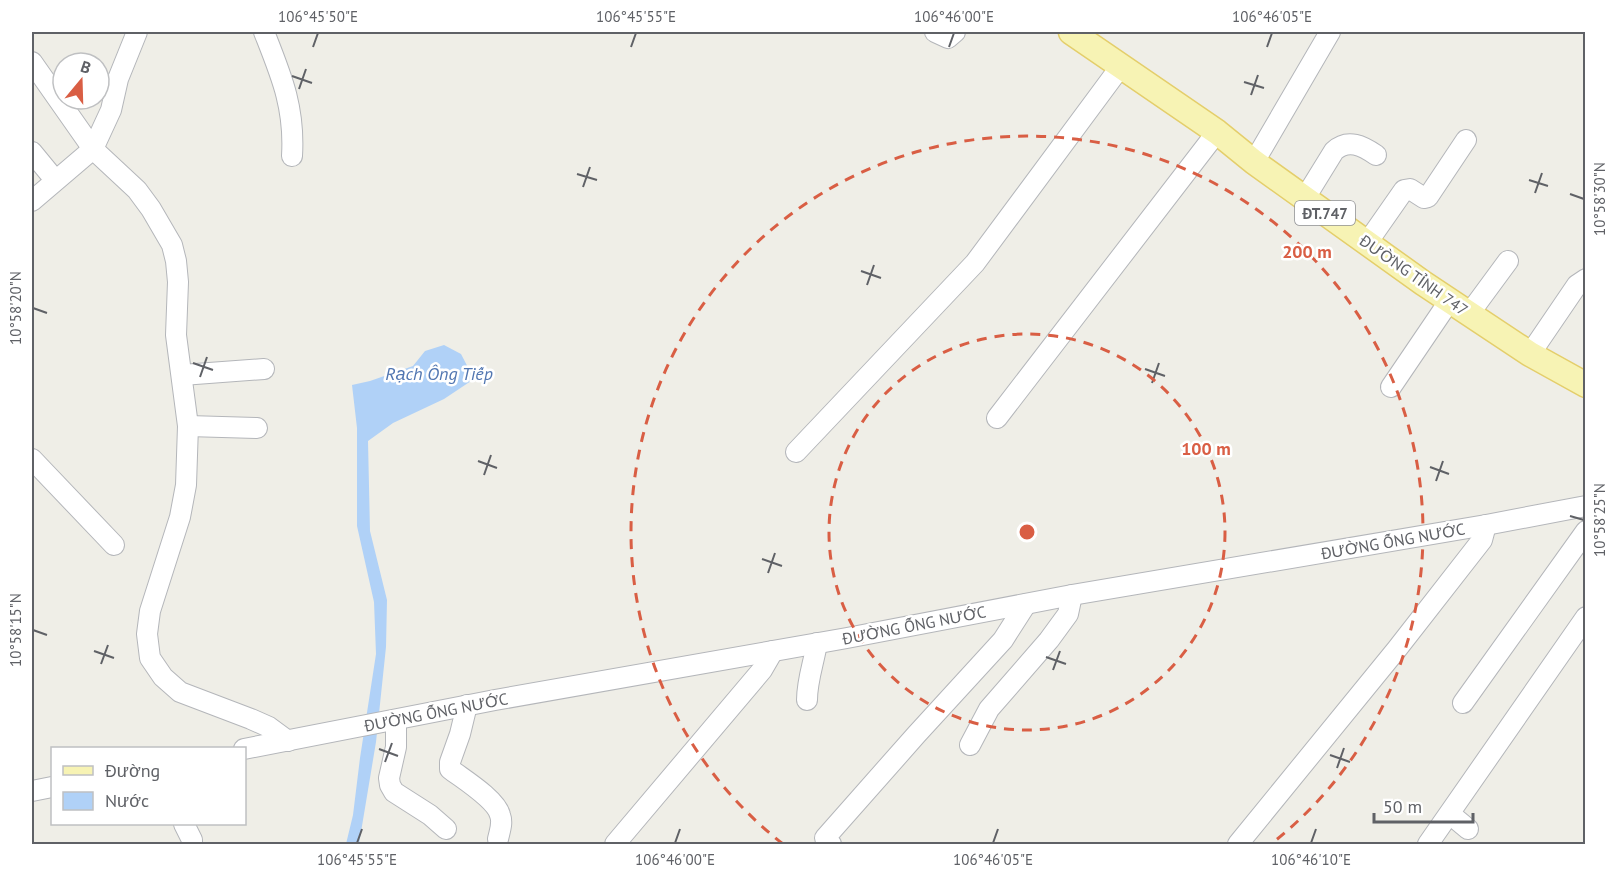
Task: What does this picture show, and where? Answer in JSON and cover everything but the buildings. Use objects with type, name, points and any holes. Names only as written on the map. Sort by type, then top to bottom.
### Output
[{"type":"main road","name":"ĐƯỜNG TỈNH 747","points":[[1071,32],[1218,132],[1254,162],[1470,314],[1530,354],[1586,385]]},
{"type":"street","points":[[32,201],[93,149],[111,110],[118,79],[137,32]]},
{"type":"street","points":[[264,32],[285,87],[294,130],[292,156]]},
{"type":"street","points":[[935,32],[948,38],[956,32]]},
{"type":"street","points":[[1254,162],[1330,32]]},
{"type":"street","points":[[32,62],[93,149],[137,190],[159,221],[172,245],[178,282],[176,335],[188,426],[186,485],[180,517],[150,611],[147,634],[150,658],[163,677],[180,692],[260,723],[288,741]]},
{"type":"street","points":[[796,452],[975,263],[1121,66]]},
{"type":"street","points":[[997,418],[1218,132]]},
{"type":"street","points":[[1367,243],[1404,190],[1410,189],[1424,198],[1428,197],[1466,140]]},
{"type":"street","points":[[1305,198],[1339,146],[1353,144],[1363,146],[1376,155]]},
{"type":"street","points":[[32,152],[55,180]]},
{"type":"street","points":[[1470,314],[1508,261]]},
{"type":"street","points":[[1530,354],[1577,285],[1586,279]]},
{"type":"street","points":[[1391,387],[1450,300]]},
{"type":"street","points":[[182,375],[264,369]]},
{"type":"street","points":[[188,426],[257,428]]},
{"type":"street","points":[[32,459],[114,545]]},
{"type":"street","name":"ĐƯỜNG ỐNG NƯỚC","points":[[246,749],[467,705],[817,643],[1026,603],[1586,506]]},
{"type":"street","points":[[1238,844],[1390,658],[1482,540],[1486,525]]},
{"type":"street","points":[[1463,703],[1586,531]]},
{"type":"street","points":[[970,745],[989,709],[1049,640],[1068,614],[1072,595]]},
{"type":"street","points":[[825,842],[916,735],[1003,640],[1026,603]]},
{"type":"street","points":[[1428,844],[1586,617]]},
{"type":"street","points":[[807,700],[807,682],[817,643]]},
{"type":"street","points":[[615,844],[762,670],[773,651]]},
{"type":"street","points":[[467,705],[450,769],[494,804],[500,813],[502,825],[498,839]]},
{"type":"street","points":[[388,722],[396,747],[389,778],[390,785],[394,792],[430,815],[446,829]]},
{"type":"street","points":[[32,791],[51,787]]},
{"type":"street","points":[[1450,814],[1468,829]]},
{"type":"street","points":[[184,825],[192,844]]},
{"type":"water","name":"Rạch Ông Tiếp","points":[[444,345],[461,354],[474,379],[444,399],[393,423],[368,441],[370,531],[387,600],[386,647],[376,742],[359,844],[346,844],[353,815],[376,654],[374,602],[357,526],[357,428],[352,385],[413,366],[425,351]]}]
